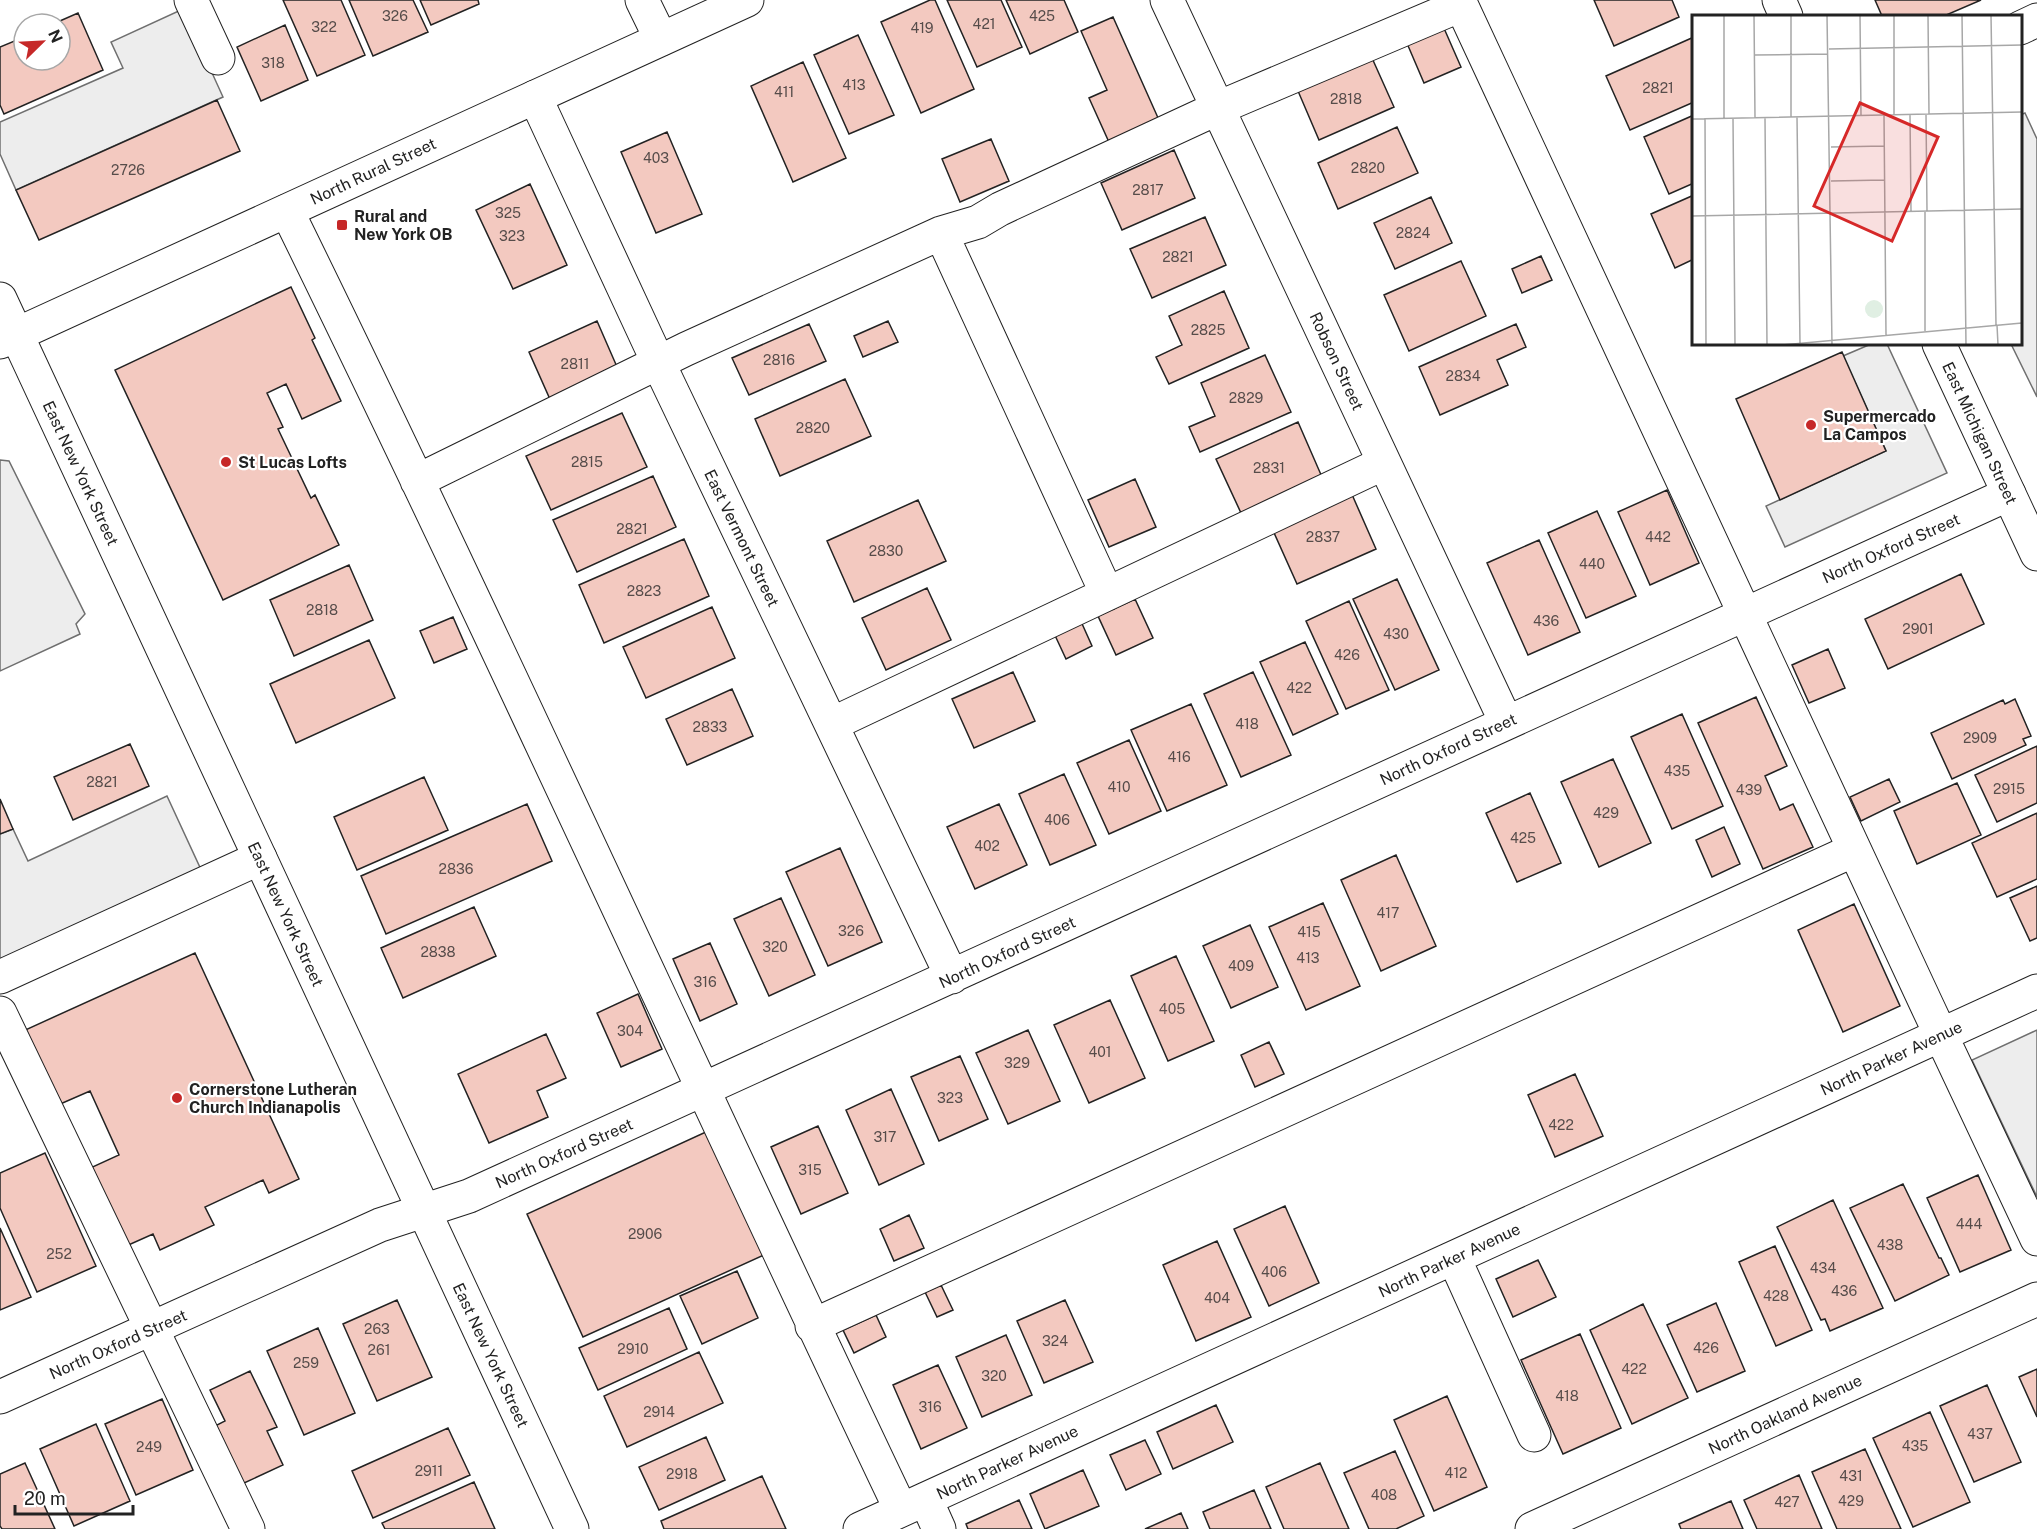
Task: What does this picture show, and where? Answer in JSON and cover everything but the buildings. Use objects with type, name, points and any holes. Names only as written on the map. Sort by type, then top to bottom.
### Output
[{"type":"street","points":[[191,0],[218,58]]},
{"type":"street","points":[[642,0],[661,39]]},
{"type":"street","name":"North Rural Street","points":[[9,338],[747,0]]},
{"type":"street","name":"Robson Street","points":[[1167,0],[1506,722]]},
{"type":"street","points":[[1779,0],[1786,15]]},
{"type":"street","points":[[417,481],[658,362],[941,233],[978,222],[1000,209],[1218,108],[1460,2],[2037,1239]]},
{"type":"street","points":[[2022,27],[2037,20]]},
{"type":"street","name":"East Vermont Street","points":[[535,97],[658,362],[952,977]]},
{"type":"street","points":[[287,211],[417,481],[812,1326],[913,1505],[939,1529]]},
{"type":"street","points":[[941,233],[1107,594]]},
{"type":"street","name":"East New York Street","points":[[0,299],[9,338],[260,858],[566,1527]]},
{"type":"street","name":"East Michigan Street","points":[[1939,345],[2037,554]]},
{"type":"street","points":[[832,724],[1384,463]]},
{"type":"street","name":"North Oxford Street","points":[[0,1397],[380,1225],[469,1196],[2009,494]]},
{"type":"street","points":[[812,1326],[1854,850]]},
{"type":"street","points":[[0,976],[260,858]]},
{"type":"street","name":"North Parker Avenue","points":[[860,1529],[2037,991]]},
{"type":"street","points":[[0,1013],[248,1529]]},
{"type":"street","points":[[1454,1258],[1534,1435]]},
{"type":"street","name":"North Oakland Avenue","points":[[1532,1529],[2037,1299]]},
{"type":"shaded area","points":[[183,9],[223,97],[16,190],[0,154],[0,122],[123,68],[111,42]]},
{"type":"shaded area","points":[[2025,113],[2037,139],[2037,397],[2011,345],[2022,345],[2022,114]]},
{"type":"shaded area","points":[[1869,345],[1887,345],[1947,473],[1785,547],[1766,506],[1886,451],[1843,356]]},
{"type":"shaded area","points":[[0,460],[9,461],[85,614],[76,624],[80,634],[0,671]]},
{"type":"shaded area","points":[[167,796],[203,874],[0,969],[0,834],[13,829],[28,861]]},
{"type":"shaded area","points":[[2037,1030],[2037,1197],[1972,1060]]},
{"type":"place","name":"Rural and New York OB","points":[[342,225]]},
{"type":"place","name":"Supermercado La Campos","points":[[1811,425]]},
{"type":"place","name":"St Lucas Lofts","points":[[226,462]]},
{"type":"place","name":"Cornerstone Lutheran Church Indianapolis","points":[[177,1098]]}]
